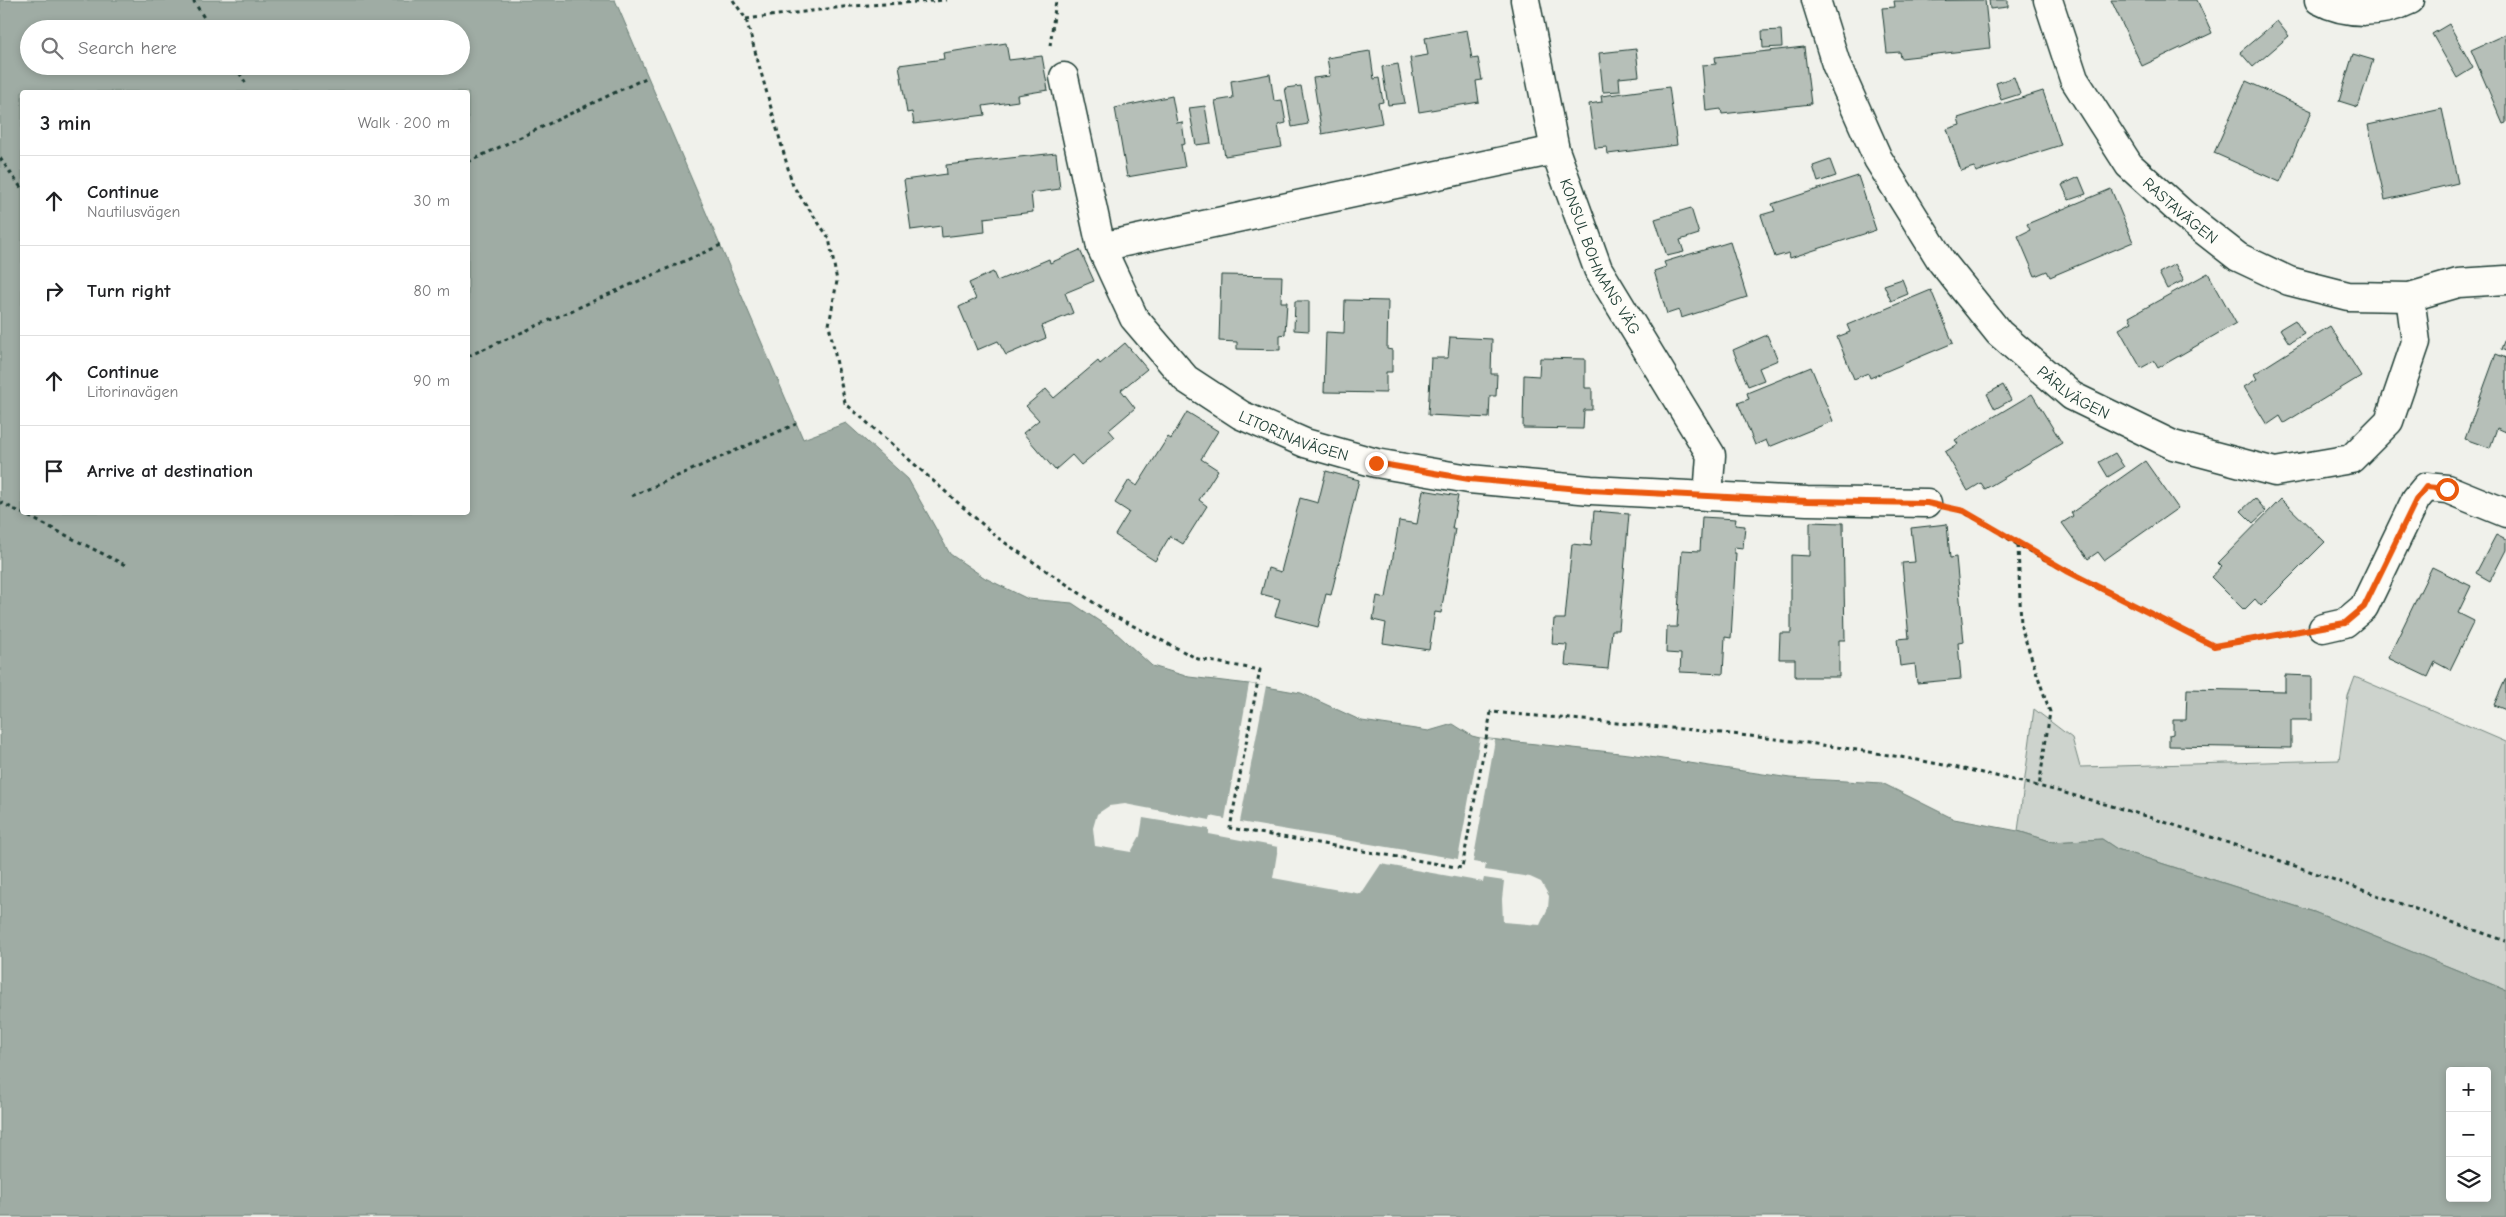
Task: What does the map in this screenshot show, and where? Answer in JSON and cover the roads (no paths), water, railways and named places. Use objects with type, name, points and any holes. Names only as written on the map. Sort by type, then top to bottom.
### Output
[{"type":"street","name":"KONSUL BOHMANS VÄG","points":[[1524,0],[1555,150],[1598,269],[1711,455],[1708,496]]},
{"type":"street","name":"PÄRLVÄGEN","points":[[1816,0],[1836,64],[1878,159],[1942,262],[1999,333],[2072,396],[2173,445],[2275,472],[2351,459],[2389,421],[2416,342],[2410,297]]},
{"type":"street","name":"RASTAVÄGEN","points":[[2048,0],[2074,79],[2128,165],[2183,214],[2238,257],[2289,282],[2348,296],[2410,297],[2458,283],[2506,280]]},
{"type":"street","points":[[2319,0],[2338,7],[2359,11],[2386,9],[2410,0]]},
{"type":"street","name":"LITORINAVÄGEN","points":[[1064,78],[1101,247],[1134,318],[1186,379],[1241,415],[1305,443],[1376,463],[1469,479],[1590,490],[1807,501],[1927,503]]},
{"type":"street","points":[[1101,247],[1555,150]]},
{"type":"street","points":[[2323,628],[2345,623],[2364,607],[2416,500],[2426,487],[2447,489],[2506,513]]}]
